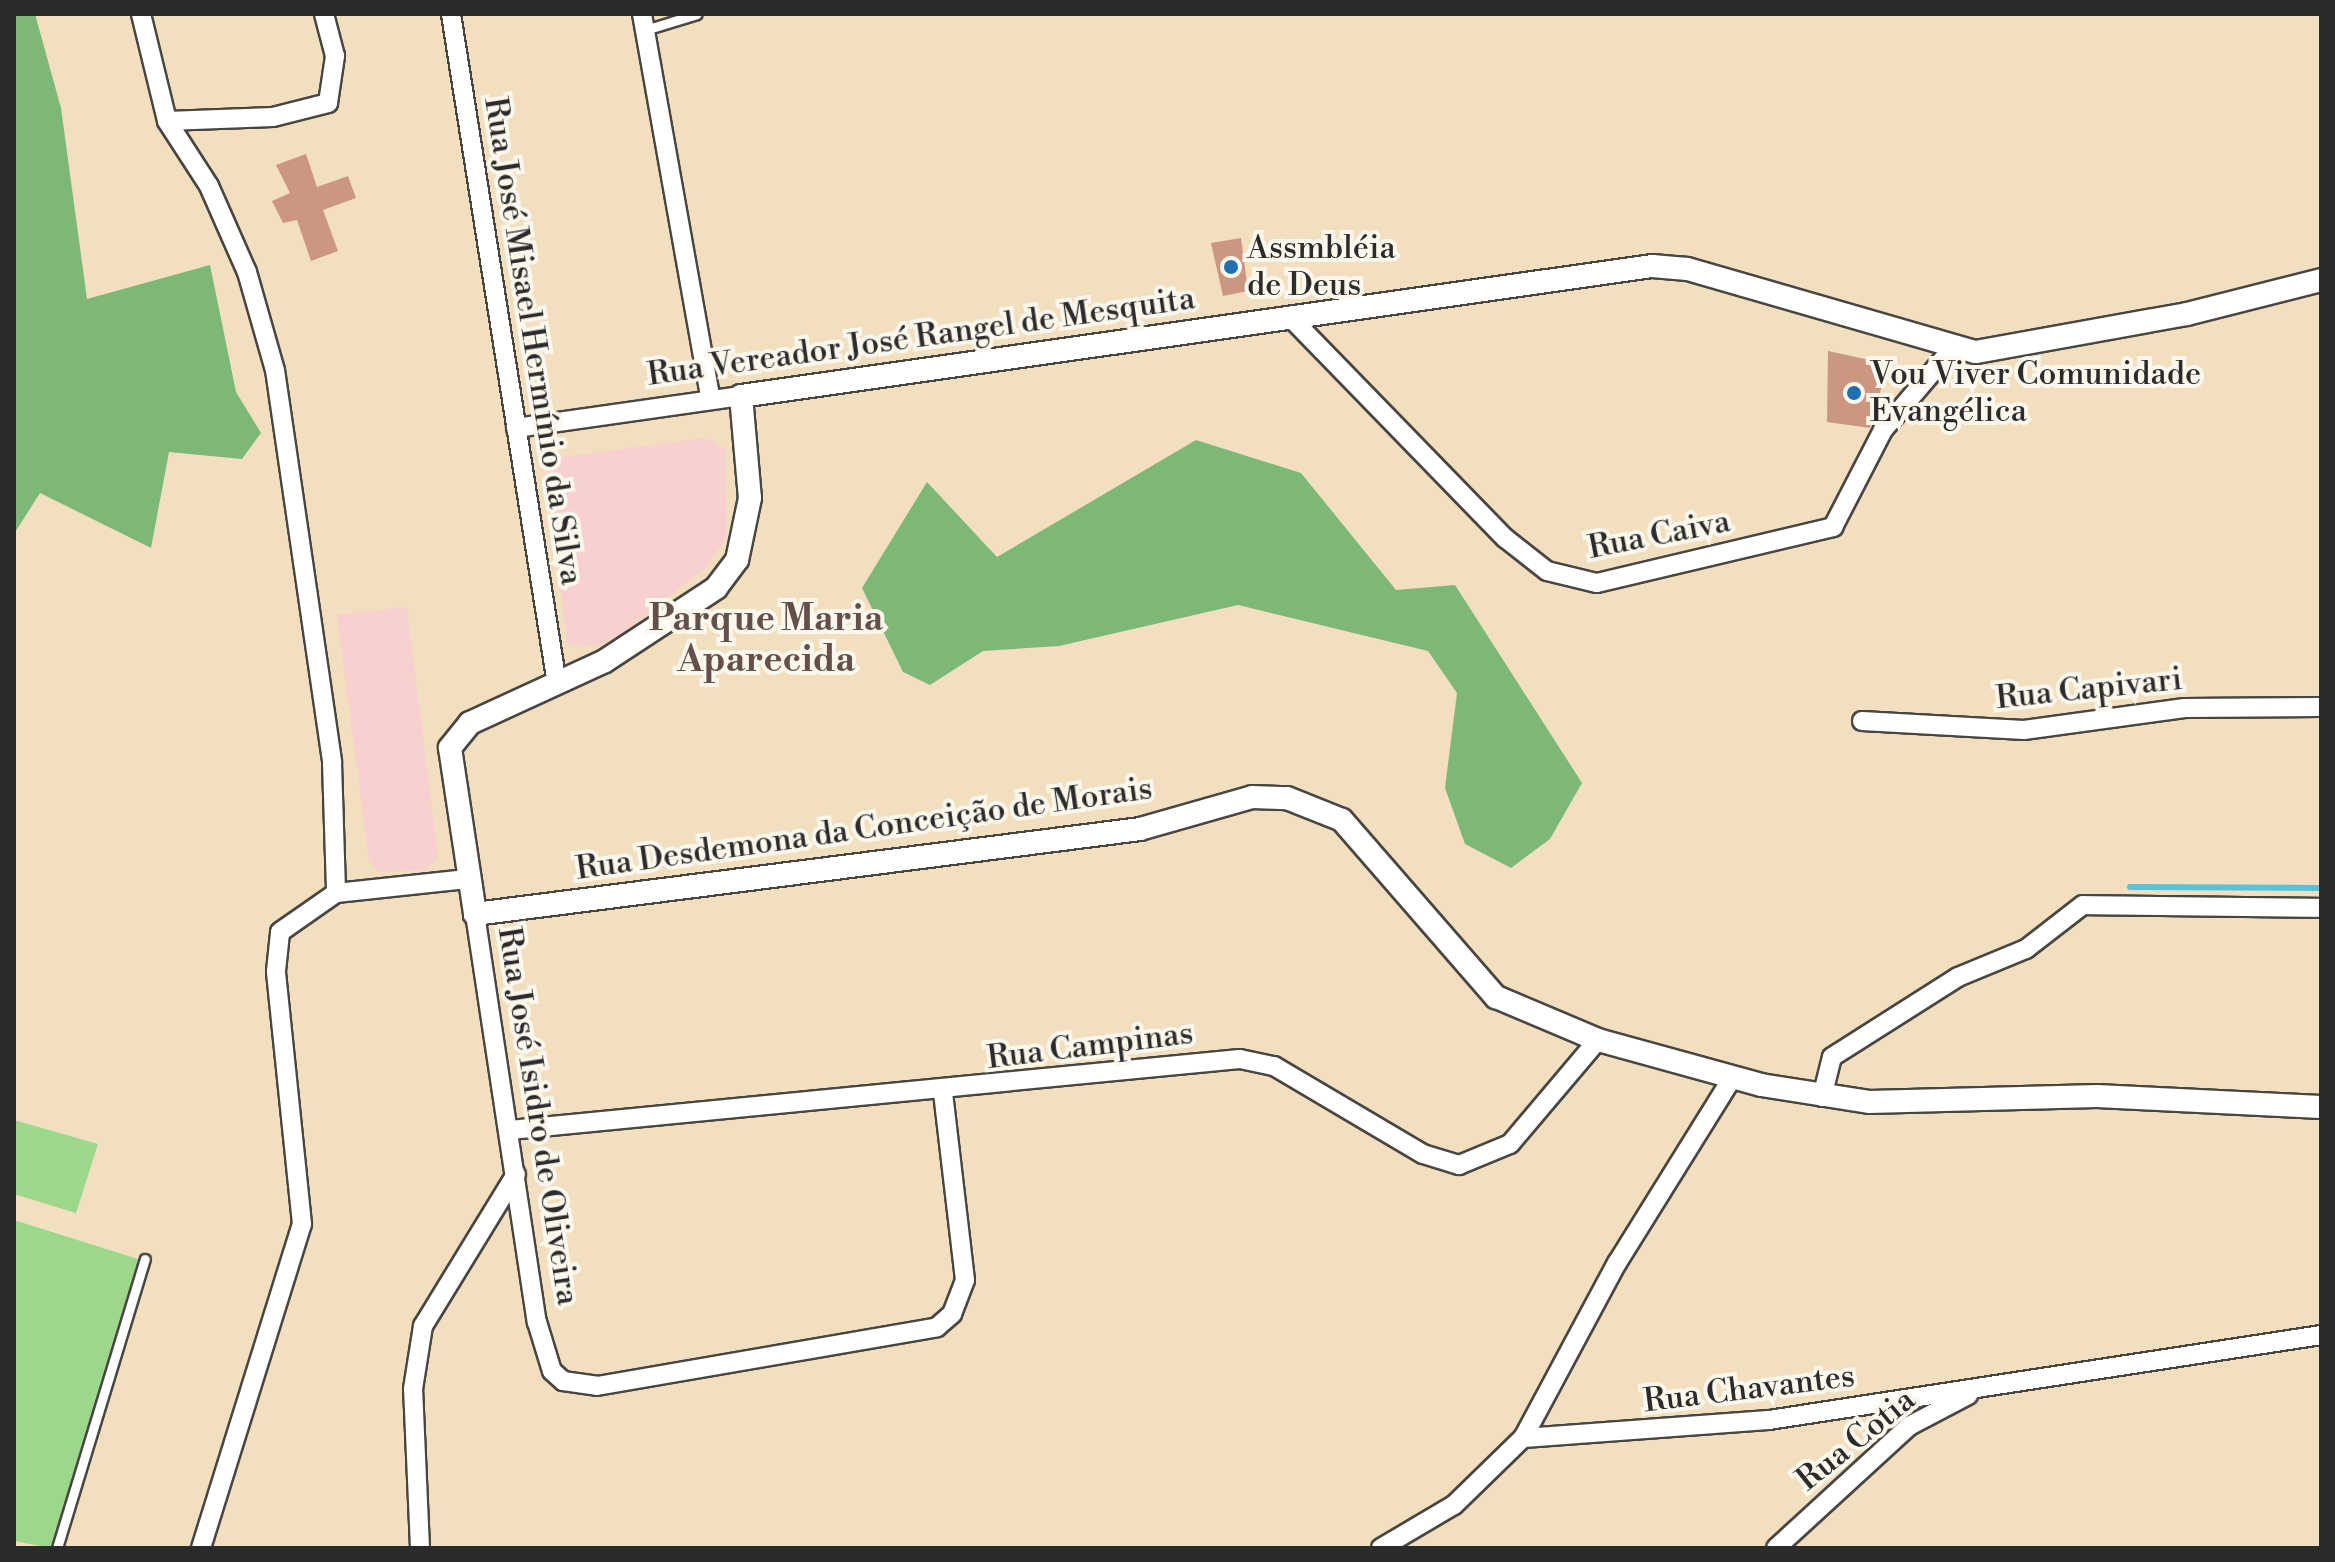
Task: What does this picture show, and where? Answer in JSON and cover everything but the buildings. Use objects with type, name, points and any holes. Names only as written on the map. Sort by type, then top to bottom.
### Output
[{"type":"street","points":[[141,14],[167,121],[209,186],[247,272],[275,370],[332,763],[336,893]]},
{"type":"street","points":[[167,121],[273,117],[328,103],[335,56],[324,14]]},
{"type":"street","name":"Rua José Misael Hermínio da Silva","points":[[451,14],[556,678]]},
{"type":"street","points":[[644,22],[711,400]]},
{"type":"street","name":"Rua Vereador José Rangel de Mesquita","points":[[516,428],[1652,266],[1687,269],[1952,349],[2034,343],[2321,280]]},
{"type":"street","name":"Rua Caiva","points":[[1289,316],[1505,538],[1547,571],[1597,583],[1833,527],[1883,430],[1952,349]]},
{"type":"street","name":"Rua José Isidro de Oliveira","points":[[741,396],[750,498],[737,560],[674,622],[556,678],[456,734],[452,782],[542,1345],[563,1381],[597,1386],[918,1333],[952,1314],[965,1280],[943,1093]]},
{"type":"street","name":"Rua Capivari","points":[[1862,721],[2024,730],[2185,708],[2321,707]]},
{"type":"street","name":"Rua Desdemona da Conceição de Morais","points":[[475,914],[1140,829],[1252,797],[1312,803],[1342,820],[1382,858],[1496,997],[1598,1040],[1733,1077],[1822,1097],[1901,1102],[2097,1096],[2321,1107]]},
{"type":"street","points":[[201,1548],[302,1224],[275,951],[280,932],[336,893],[467,879]]},
{"type":"street","points":[[1822,1097],[1832,1057],[1958,977],[2026,949],[2083,905],[2321,908]]},
{"type":"street","name":"Rua Campinas","points":[[510,1130],[943,1093],[1258,1061],[1423,1154],[1459,1165],[1510,1144],[1598,1040]]},
{"type":"street","points":[[1381,1548],[1454,1505],[1523,1438],[1617,1263],[1733,1077]]},
{"type":"street","points":[[420,1548],[413,1389],[423,1326],[516,1174]]},
{"type":"street","name":"Rua Chavantes","points":[[1523,1438],[1769,1420],[2321,1335]]},
{"type":"street","name":"Rua Cotia","points":[[1776,1548],[1909,1426],[1981,1387]]},
{"type":"lane","points":[[644,22],[697,14]]},
{"type":"lane","points":[[57,1548],[145,1259]]},
{"type":"shaded area","points":[[705,438],[725,449],[727,537],[706,567],[618,637],[594,647],[567,643],[546,471],[554,458]]},
{"type":"shaded area","points":[[407,607],[438,858],[427,870],[380,872],[369,862],[337,615]]},
{"type":"green space","points":[[14,14],[35,14],[61,108],[87,299],[210,265],[236,392],[261,433],[242,459],[169,452],[151,548],[40,493],[14,534]]},
{"type":"green space","points":[[1196,440],[1301,473],[1396,590],[1455,585],[1582,783],[1550,839],[1511,868],[1465,844],[1445,788],[1457,693],[1428,651],[1238,605],[1059,646],[983,651],[930,685],[903,672],[862,588],[927,482],[997,557]]},
{"type":"green space","points":[[14,1120],[98,1144],[76,1213],[14,1194]]},
{"type":"green space","points":[[14,1220],[141,1260],[51,1548],[14,1541]]},
{"type":"waterway","points":[[2130,887],[2321,888]]},
{"type":"place","name":"Assmbléia de Deus","points":[[1231,267]]},
{"type":"place","name":"Vou Viver Comunidade Evangélica","points":[[1854,393]]},
{"type":"district","name":"Parque Maria Aparecida","points":[[766,640]]}]
